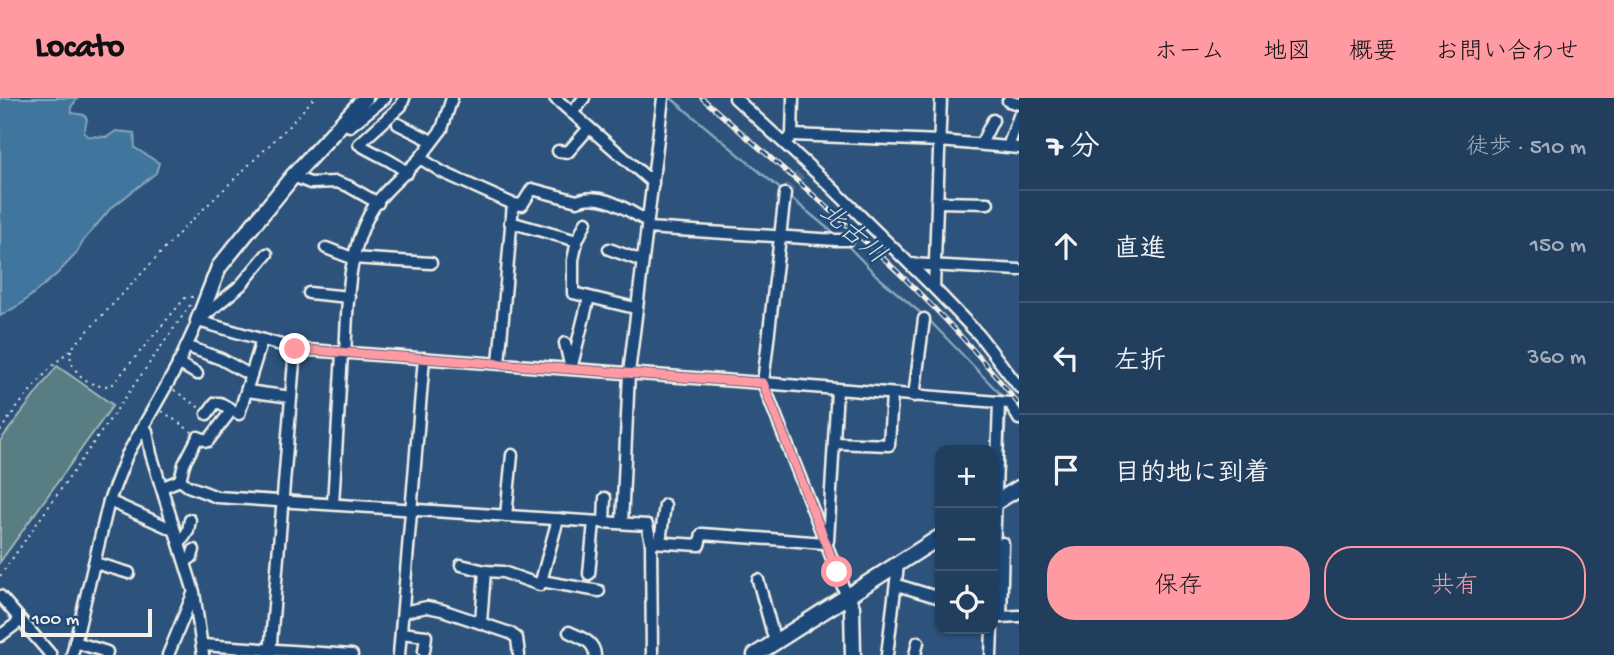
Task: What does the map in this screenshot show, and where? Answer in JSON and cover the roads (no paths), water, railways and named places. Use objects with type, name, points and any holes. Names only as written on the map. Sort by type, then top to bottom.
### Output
[{"type":"street","points":[[72,655],[109,501],[127,455],[167,386],[198,321],[219,267],[293,176],[365,98]]},
{"type":"street","points":[[343,123],[350,126],[385,98]]},
{"type":"street","points":[[404,98],[401,106],[359,144],[370,152],[397,163],[407,173]]},
{"type":"street","points":[[332,503],[352,258],[369,214],[420,158],[442,129],[452,98]]},
{"type":"street","points":[[555,98],[653,183]]},
{"type":"street","points":[[572,113],[584,98]]},
{"type":"street","points":[[622,523],[629,373],[635,309],[663,98]]},
{"type":"street","points":[[735,98],[789,139],[806,166],[862,226],[909,264],[979,335],[1019,387]]},
{"type":"street","points":[[789,139],[793,98]]},
{"type":"street","points":[[934,288],[941,98]]},
{"type":"street","points":[[1008,101],[1019,104]]},
{"type":"street","points":[[789,139],[940,141],[1014,147],[1019,116]]},
{"type":"street","points":[[981,144],[993,120]]},
{"type":"street","points":[[398,124],[423,134],[432,141]]},
{"type":"street","points":[[558,150],[568,152],[589,128]]},
{"type":"street","points":[[420,158],[442,172],[513,204],[522,205],[532,189],[577,201],[584,198],[613,201],[647,225],[849,239]]},
{"type":"street","points":[[293,176],[310,183],[336,182],[377,203]]},
{"type":"street","points":[[785,194],[763,383],[852,607],[853,655]]},
{"type":"street","points":[[937,202],[988,203]]},
{"type":"street","points":[[499,363],[513,204]]},
{"type":"street","points":[[510,222],[577,241]]},
{"type":"street","points":[[586,222],[577,241],[573,260],[573,293],[635,309]]},
{"type":"street","points":[[326,248],[352,258],[430,263]]},
{"type":"street","points":[[609,249],[642,261]]},
{"type":"street","points":[[198,321],[241,285],[267,254]]},
{"type":"street","points":[[909,264],[1019,270]]},
{"type":"street","points":[[309,293],[349,297]]},
{"type":"street","points":[[570,369],[589,297]]},
{"type":"street","points":[[914,396],[924,319]]},
{"type":"street","points":[[198,321],[295,349],[1010,403],[1019,419]]},
{"type":"street","points":[[207,414],[215,403],[220,402],[239,414],[262,340]]},
{"type":"street","points":[[565,343],[570,369]]},
{"type":"street","points":[[186,346],[222,359],[250,375]]},
{"type":"street","points":[[270,652],[295,349]]},
{"type":"street","points":[[399,655],[424,358]]},
{"type":"street","points":[[178,363],[197,374]]},
{"type":"street","points":[[825,543],[828,541],[837,390]]},
{"type":"street","points":[[247,391],[291,397]]},
{"type":"street","points":[[834,443],[888,445],[891,394]]},
{"type":"street","points":[[997,445],[999,402]]},
{"type":"street","points":[[180,480],[184,464],[198,437],[208,442],[231,411]]},
{"type":"street","points":[[142,428],[147,431],[174,530],[186,561],[194,592],[202,650],[352,655]]},
{"type":"street","points":[[506,516],[512,455]]},
{"type":"street","points":[[180,480],[188,486],[217,497],[647,525],[655,542]]},
{"type":"street","points":[[163,487],[180,480]]},
{"type":"street","points":[[998,501],[1019,488]]},
{"type":"street","points":[[589,574],[605,498]]},
{"type":"street","points":[[109,501],[174,530]]},
{"type":"street","points":[[652,655],[655,542],[666,505]]},
{"type":"street","points":[[993,571],[994,508]]},
{"type":"street","points":[[541,581],[558,519]]},
{"type":"street","points":[[180,543],[188,531],[190,520]]},
{"type":"street","points":[[655,542],[699,545],[702,534],[825,543]]},
{"type":"street","points":[[755,655],[935,540]]},
{"type":"street","points":[[998,603],[1003,542]]},
{"type":"street","points":[[186,561],[194,550]]},
{"type":"street","points":[[95,563],[129,573]]},
{"type":"street","points":[[461,565],[503,572],[540,584],[541,581],[599,591]]},
{"type":"street","points":[[887,655],[898,565]]},
{"type":"street","points":[[481,622],[485,571]]},
{"type":"street","points":[[758,580],[775,642]]},
{"type":"street","points":[[897,585],[935,596]]},
{"type":"street","points":[[168,655],[194,592]]},
{"type":"street","points":[[0,596],[48,654]]},
{"type":"street","points":[[403,612],[427,607],[481,622],[517,638],[519,655]]},
{"type":"street","points":[[998,615],[1019,616]]},
{"type":"street","points":[[0,636],[20,621]]},
{"type":"street","points":[[569,632],[589,642],[595,655]]},
{"type":"street","points":[[401,633],[426,636],[424,651]]},
{"type":"street","points":[[991,655],[992,634]]},
{"type":"street","points":[[75,642],[107,652],[106,655]]},
{"type":"street","points":[[915,655],[918,642]]},
{"type":"water","points":[[0,98],[78,98],[71,107],[72,113],[84,115],[87,119],[84,132],[87,136],[107,137],[116,131],[134,133],[135,148],[159,163],[156,173],[110,209],[57,274],[21,304],[0,316]]},
{"type":"waterway","name":"北古川","points":[[671,98],[838,237]]},
{"type":"waterway","name":"北古川","points":[[846,244],[877,276],[923,315]]},
{"type":"waterway","name":"北古川","points":[[928,319],[1006,400]]},
{"type":"waterway","name":"北古川","points":[[1002,490],[1006,408]]},
{"type":"waterway","name":"北古川","points":[[1000,542],[1001,511]]},
{"type":"tunnel","points":[[785,194],[805,168]]},
{"type":"tunnel","points":[[850,238],[859,229]]},
{"type":"railway","points":[[702,98],[908,282],[947,321],[1019,405]]}]
